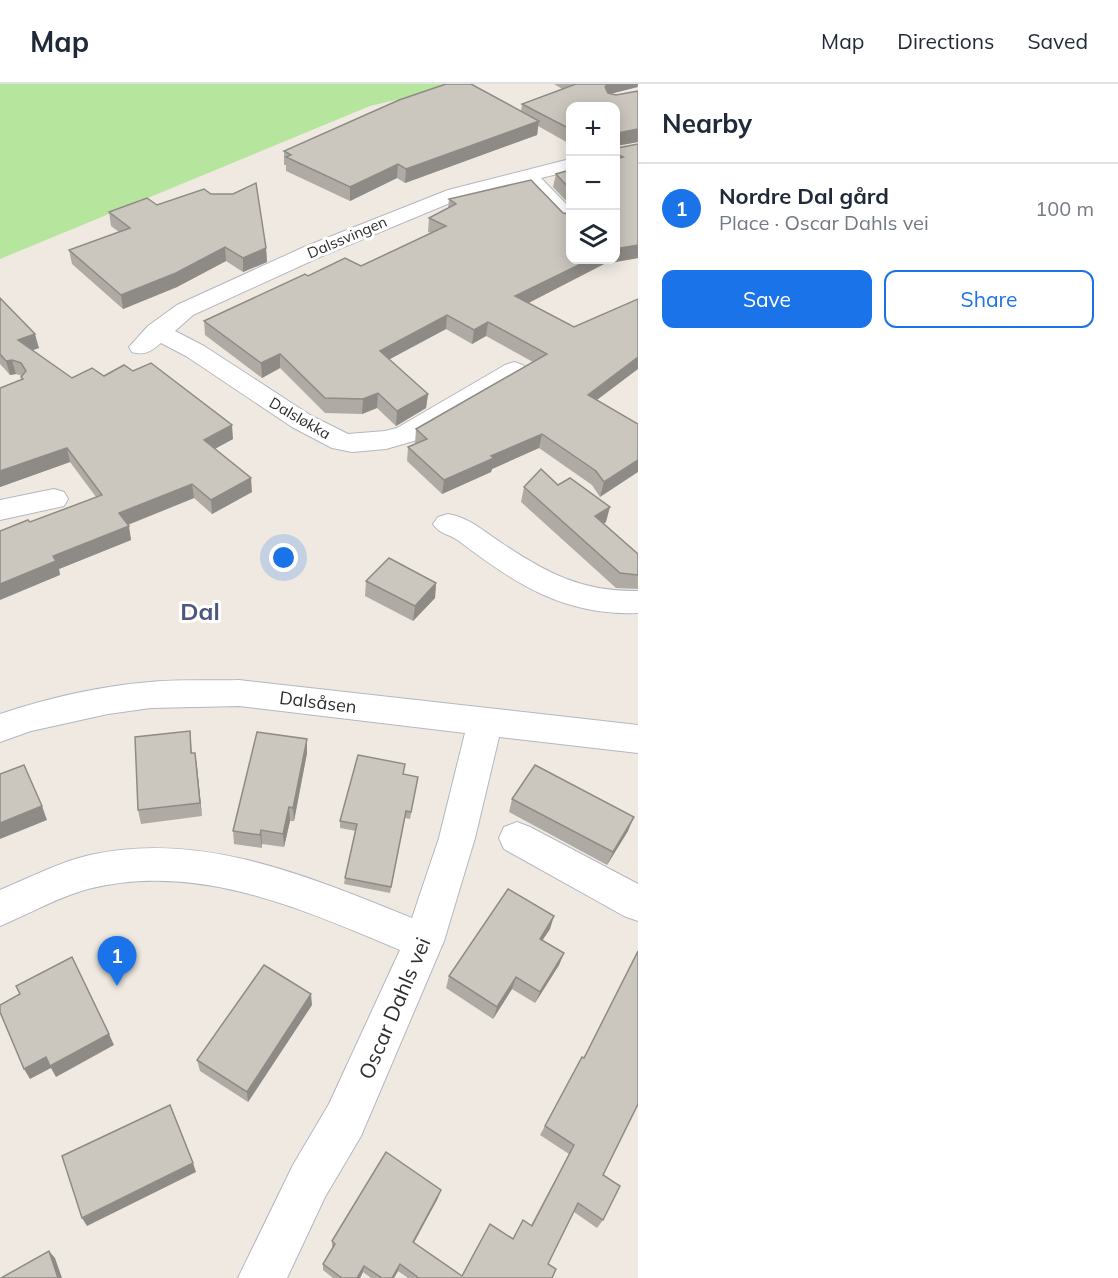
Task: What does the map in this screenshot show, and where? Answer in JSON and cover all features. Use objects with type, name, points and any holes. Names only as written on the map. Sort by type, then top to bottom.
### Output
[{"type":"street","name":"Dalssvingen","points":[[149,339],[185,310],[321,248],[455,194],[566,166]]},
{"type":"street","points":[[526,175],[566,216]]},
{"type":"street","name":"Dalsløkka","points":[[149,339],[195,351],[301,421],[342,442],[352,443],[379,441],[407,434],[514,370]]},
{"type":"street","points":[[0,510],[54,499]]},
{"type":"street","points":[[448,524],[463,528],[541,583],[560,592],[606,603],[638,602]]},
{"type":"street","name":"Dalsåsen","points":[[0,728],[29,718],[108,701],[151,695],[239,693],[638,740]]},
{"type":"street","name":"Oscar Dahls vei","points":[[262,1278],[309,1181],[345,1120],[424,941],[457,838],[485,722]]},
{"type":"street","points":[[517,838],[638,904]]},
{"type":"street","points":[[0,908],[63,880],[90,872],[136,864],[178,865],[235,873],[305,894],[424,941]]},
{"type":"green space","points":[[0,84],[464,84],[370,106],[0,259]]},
{"type":"building","points":[[446,84],[471,84],[539,121],[406,169],[398,164],[350,187],[286,157],[291,155],[284,151],[399,100]]},
{"type":"building","points":[[576,84],[608,84],[605,87],[608,93],[616,95],[638,91],[638,129],[620,132],[620,102],[566,102],[566,127],[522,104]]},
{"type":"building","points":[[638,144],[638,245],[620,248],[620,158],[623,157],[620,156],[620,147]]},
{"type":"building","points":[[566,171],[566,185],[556,174]]},
{"type":"building","points":[[531,180],[566,213],[566,264],[581,264],[515,296],[574,327],[638,299],[638,357],[588,395],[638,424],[638,460],[604,482],[596,471],[542,434],[444,480],[408,447],[427,439],[416,429],[547,354],[488,322],[474,330],[447,315],[380,351],[428,394],[397,411],[378,393],[363,399],[325,398],[280,354],[261,363],[204,321],[345,258],[361,266],[446,226],[429,218],[456,204],[449,199]]},
{"type":"building","points":[[256,183],[266,248],[243,258],[225,247],[176,273],[121,295],[69,250],[130,228],[109,212],[147,198],[157,205],[204,189],[211,194],[233,194]]},
{"type":"building","points":[[0,298],[35,334],[18,340],[72,378],[92,368],[104,376],[124,365],[133,371],[151,363],[232,425],[204,440],[251,478],[211,500],[192,484],[119,513],[129,526],[53,556],[56,561],[0,584],[0,531],[102,495],[67,448],[0,471],[0,388],[23,379],[21,377],[26,371],[21,363],[6,361],[0,354]]},
{"type":"building","points":[[541,469],[558,485],[570,478],[610,507],[595,516],[638,554],[638,575],[620,573],[524,487]]},
{"type":"building","points":[[389,558],[436,583],[415,606],[366,581]]},
{"type":"building","points":[[190,731],[191,753],[195,753],[200,803],[138,810],[135,737]]},
{"type":"building","points":[[257,732],[307,739],[293,808],[289,807],[283,834],[261,830],[260,835],[233,831]]},
{"type":"building","points":[[358,755],[405,764],[403,774],[418,777],[411,812],[406,811],[391,887],[345,878],[357,824],[340,821]]},
{"type":"building","points":[[24,765],[42,806],[0,823],[0,774]]},
{"type":"building","points":[[535,765],[634,817],[613,852],[512,799]]},
{"type":"building","points":[[508,889],[554,916],[540,939],[564,953],[540,992],[516,977],[497,1007],[449,976]]},
{"type":"building","points":[[638,951],[638,1104],[603,1175],[620,1186],[603,1220],[578,1203],[548,1264],[556,1269],[552,1278],[419,1278],[400,1264],[392,1278],[382,1278],[364,1266],[357,1278],[342,1278],[323,1264],[335,1244],[332,1241],[386,1152],[441,1190],[413,1242],[462,1276],[490,1224],[513,1239],[523,1220],[532,1226],[574,1145],[545,1126],[582,1057],[584,1058]]},
{"type":"building","points":[[72,957],[109,1034],[50,1066],[46,1057],[24,1069],[0,1012],[0,1005],[20,994],[16,986]]},
{"type":"building","points":[[264,965],[311,994],[247,1092],[197,1060]]},
{"type":"building","points":[[170,1105],[193,1163],[82,1218],[62,1156]]},
{"type":"building","points":[[49,1251],[58,1278],[1,1278]]},
{"type":"place","name":"Nordre Dal gård","points":[[117,986]]},
{"type":"district","name":"Dal","points":[[200,611]]}]
